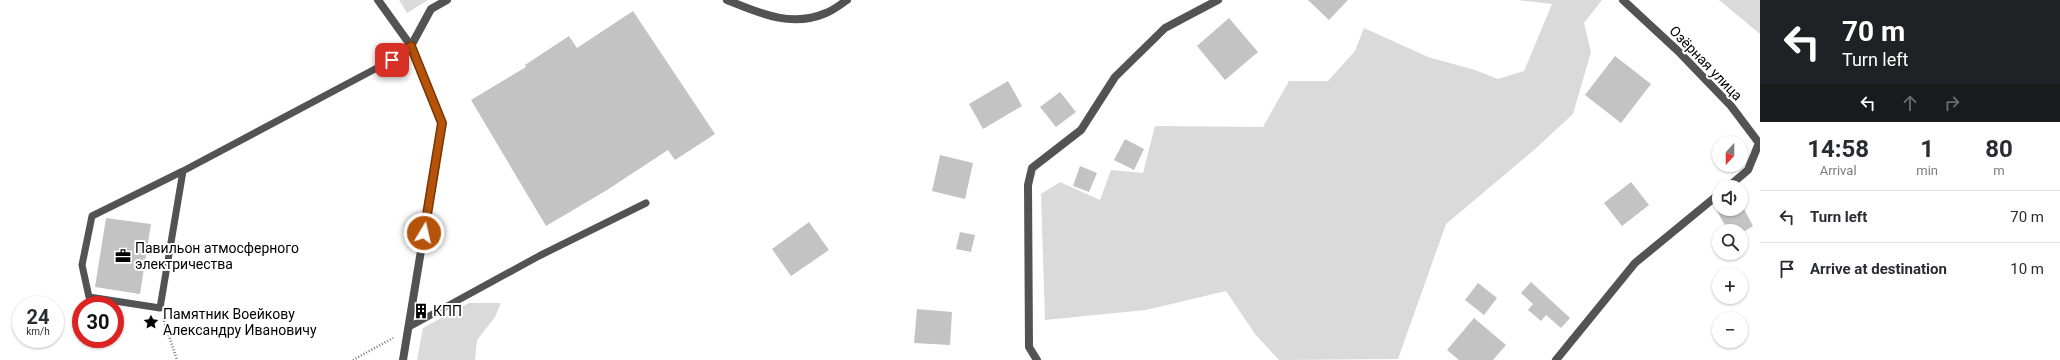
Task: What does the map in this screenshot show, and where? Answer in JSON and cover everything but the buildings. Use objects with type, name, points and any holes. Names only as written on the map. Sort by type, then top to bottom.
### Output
[{"type":"street","points":[[378,0],[411,46],[442,123],[403,360]]},
{"type":"street","points":[[411,46],[431,9],[448,0]]},
{"type":"street","points":[[727,0],[761,14],[793,21],[826,14],[847,0]]},
{"type":"street","points":[[1037,360],[1029,347],[1028,185],[1032,168],[1081,130],[1115,77],[1165,28],[1218,0]]},
{"type":"street","name":"Озёрная улица","points":[[1624,0],[1678,51],[1731,106],[1759,143],[1748,170],[1736,180]]},
{"type":"street","points":[[1556,360],[1635,263],[1712,200]]},
{"type":"lane","points":[[183,171],[160,308],[89,297],[82,265],[92,216],[183,171],[392,60],[411,46]]},
{"type":"lane","points":[[409,327],[539,256],[646,203]]},
{"type":"path","points":[[160,308],[177,360]]},
{"type":"path","points":[[353,360],[383,345],[409,327]]},
{"type":"shaded area","points":[[399,0],[428,0],[407,13]]},
{"type":"shaded area","points":[[1518,0],[1602,0],[1584,23],[1591,52],[1573,114],[1534,150],[1446,224],[1398,359],[1279,360],[1255,334],[1226,291],[1146,310],[1045,320],[1041,194],[1060,182],[1100,200],[1111,170],[1143,173],[1155,126],[1263,127],[1289,81],[1328,81],[1355,51],[1364,28],[1428,57],[1475,70],[1498,79],[1524,71],[1552,4]]},
{"type":"shaded area","points":[[1719,0],[1760,0],[1760,34]]},
{"type":"shaded area","points":[[469,303],[501,303],[495,317],[477,340],[475,360],[417,360],[423,328]]},
{"type":"place","name":"Павильон атмосферного электричества","points":[[123,256]]},
{"type":"place","name":"КПП","points":[[421,311]]},
{"type":"place","name":"Памятник Воейкову Александру Ивановичу","points":[[151,322]]},
{"type":"route","points":[[392,60],[411,46],[442,123],[424,233]]}]
